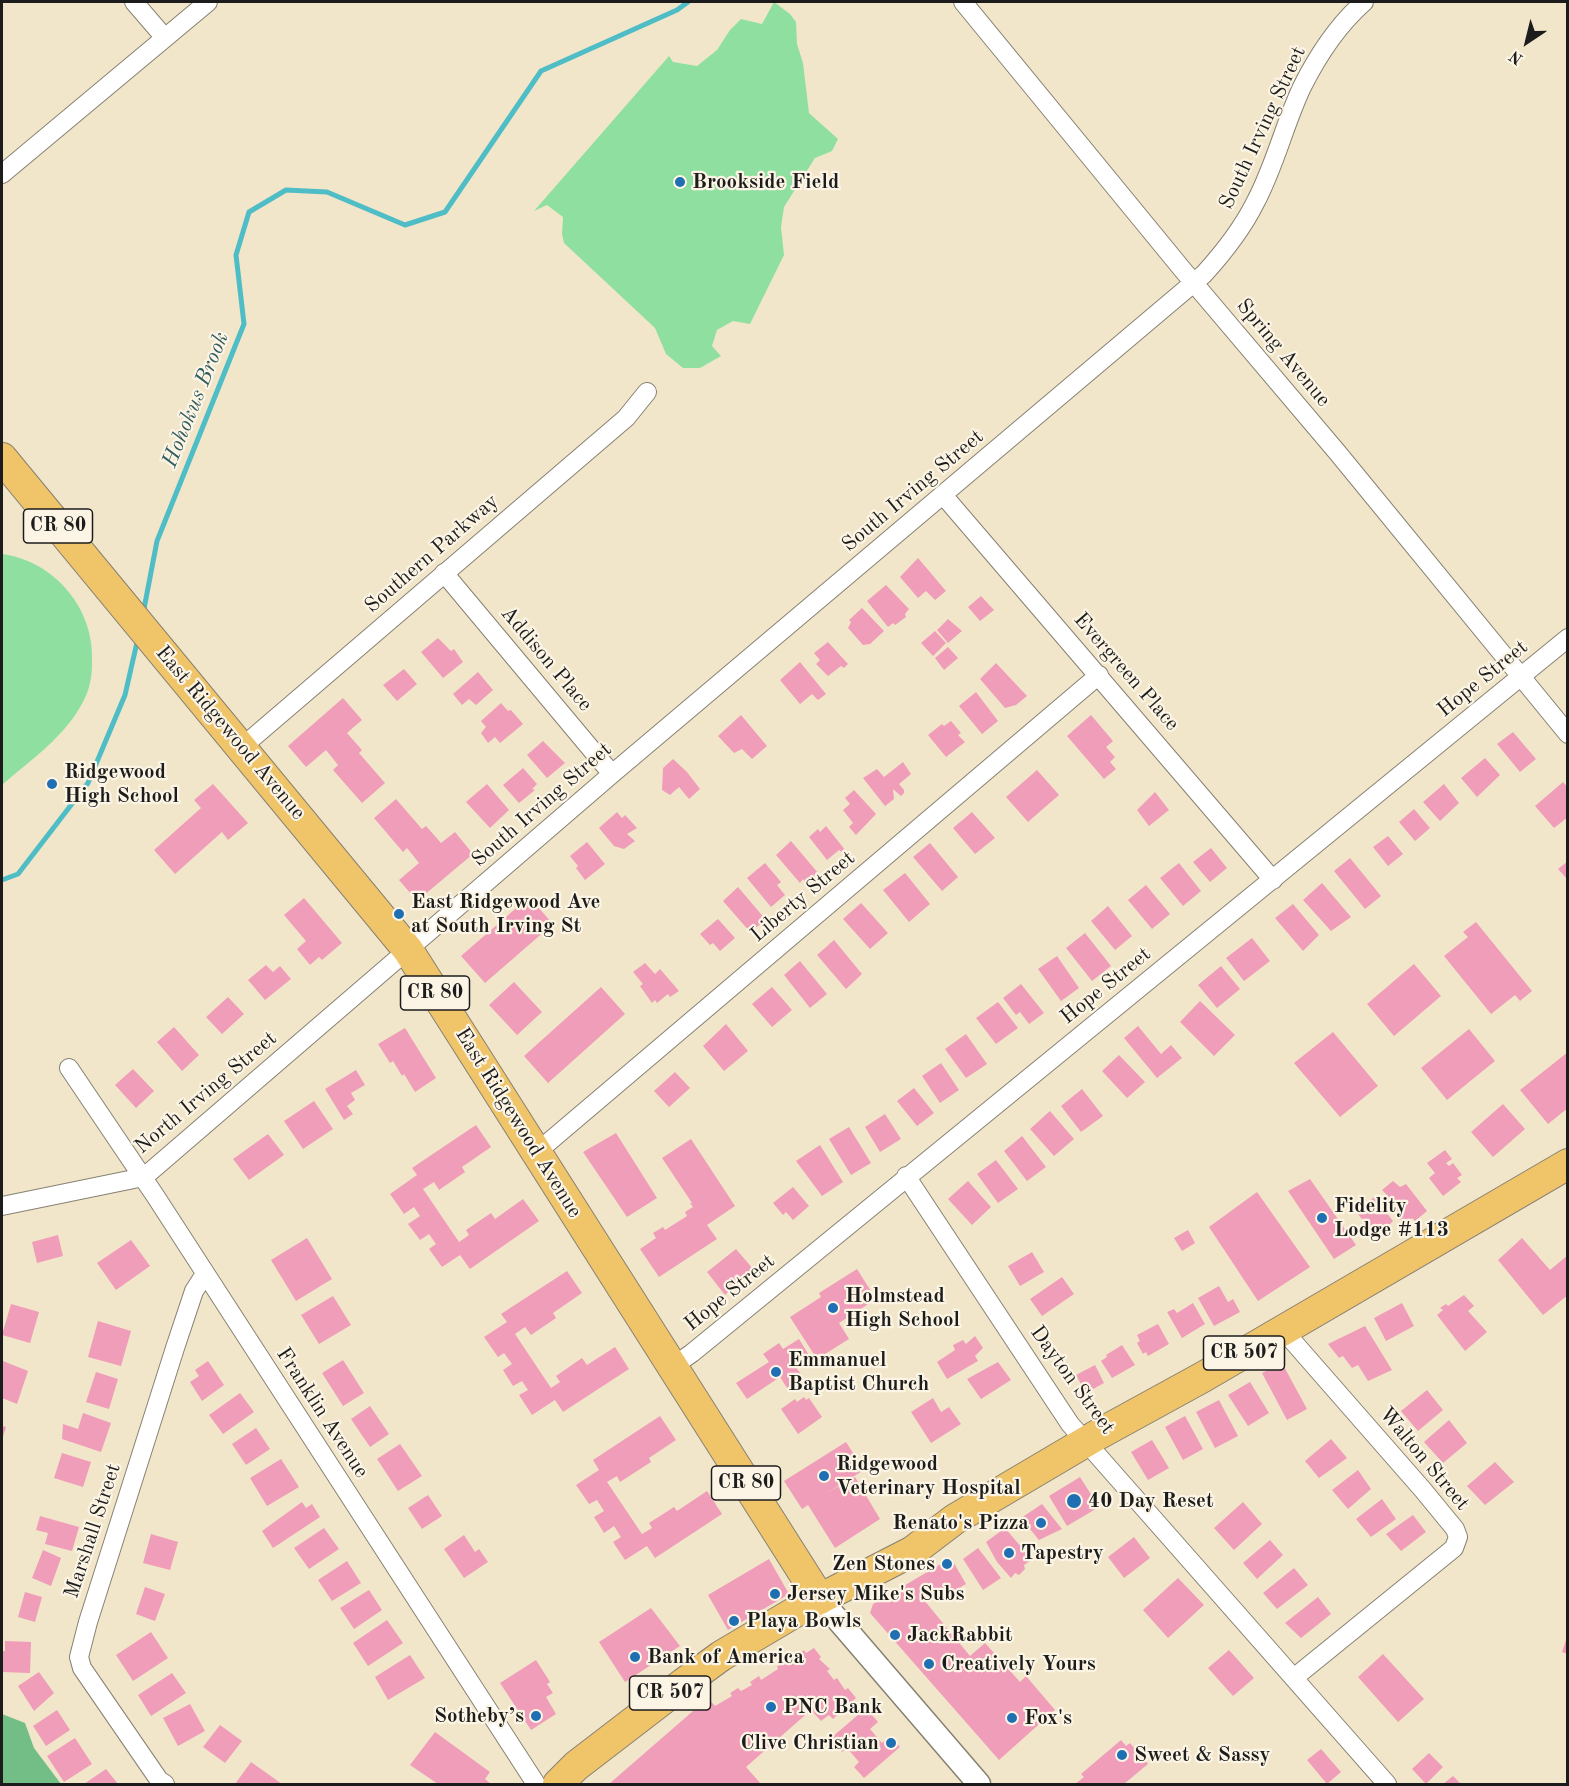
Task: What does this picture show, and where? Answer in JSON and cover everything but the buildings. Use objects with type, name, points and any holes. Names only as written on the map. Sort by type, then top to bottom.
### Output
[{"type":"main road","name":"East Ridgewood Avenue","points":[[2,458],[408,950],[820,1599]]},
{"type":"main road","name":"CR 507","points":[[558,1785],[576,1766],[710,1664],[820,1599],[913,1551],[955,1519],[1568,1164]]},
{"type":"street","points":[[134,2],[165,38]]},
{"type":"street","points":[[2,174],[208,2]]},
{"type":"street","name":"Spring Avenue","points":[[963,2],[1344,460],[1568,734]]},
{"type":"street","name":"South Irving Street","points":[[408,950],[612,774],[1194,282],[1238,233],[1256,203],[1302,88],[1339,29],[1364,2]]},
{"type":"street","name":"Southern Parkway","points":[[242,747],[626,418],[647,392]]},
{"type":"street","name":"Evergreen Place","points":[[943,495],[1273,880]]},
{"type":"street","name":"Addison Place","points":[[444,573],[612,774]]},
{"type":"street","name":"Hope Street","points":[[672,1367],[718,1332],[906,1176],[1568,638]]},
{"type":"street","name":"Liberty Street","points":[[537,1152],[1099,675]]},
{"type":"street","name":"North Irving Street","points":[[2,1206],[142,1177],[408,950]]},
{"type":"street","name":"Franklin Avenue","points":[[69,1068],[536,1785]]},
{"type":"street","name":"Dayton Street","points":[[906,1176],[1054,1401],[1086,1442],[1388,1785]]},
{"type":"street","name":"Marshall Street","points":[[165,1785],[159,1780],[82,1668],[79,1658],[88,1622],[171,1359],[194,1291],[205,1274]]},
{"type":"street","name":"Walton Street","points":[[1283,1330],[1423,1490],[1455,1529],[1458,1537],[1454,1548],[1295,1677]]},
{"type":"street","name":"East Ridgewood Avenue","points":[[820,1599],[979,1785]]},
{"type":"green space","name":"Brookside Field","points":[[774,2],[790,14],[796,22],[797,44],[803,63],[809,113],[838,139],[832,151],[815,158],[784,207],[781,227],[784,255],[750,324],[733,321],[717,330],[712,346],[721,356],[700,368],[683,368],[666,354],[655,328],[564,243],[563,217],[547,205],[534,211],[669,56],[673,62],[697,66],[717,50],[730,30],[741,19],[762,24]]},
{"type":"green space","points":[[2,554],[39,567],[68,591],[87,625],[91,644],[92,673],[86,696],[68,725],[48,746],[2,785]]},
{"type":"green space","points":[[2,1714],[25,1723],[34,1748],[61,1784],[2,1784]]},
{"type":"waterway","name":"Hohokus Brook","points":[[143,614],[157,541],[244,324],[236,255],[249,212],[286,190],[327,192],[405,225],[445,212],[541,71],[677,10],[688,2]]},
{"type":"waterway","name":"Hohokus Brook","points":[[2,880],[18,874],[88,783],[125,695],[138,638]]},
{"type":"place","name":"Brookside Field","points":[[680,182]]},
{"type":"place","name":"Ridgewood High School","points":[[52,784]]},
{"type":"place","name":"East Ridgewood Ave at South Irving St","points":[[399,914]]},
{"type":"place","name":"Fidelity Lodge #113","points":[[1322,1218]]},
{"type":"place","name":"Holmstead High School","points":[[833,1308]]},
{"type":"place","name":"Emmanuel Baptist Church","points":[[776,1372]]},
{"type":"place","name":"Ridgewood Veterinary Hospital","points":[[824,1476]]},
{"type":"place","name":"40 Day Reset","points":[[1074,1501]]},
{"type":"place","name":"Renato's Pizza","points":[[1041,1523]]},
{"type":"place","name":"Tapestry","points":[[1009,1553]]},
{"type":"place","name":"Zen Stones","points":[[947,1564]]},
{"type":"place","name":"Jersey Mike's Subs","points":[[775,1594]]},
{"type":"place","name":"Playa Bowls","points":[[734,1621]]},
{"type":"place","name":"JackRabbit","points":[[895,1635]]},
{"type":"place","name":"Bank of America","points":[[635,1657]]},
{"type":"place","name":"Creatively Yours","points":[[929,1664]]},
{"type":"place","name":"PNC Bank","points":[[771,1707]]},
{"type":"place","name":"Sotheby’s","points":[[536,1716]]},
{"type":"place","name":"Fox's","points":[[1012,1718]]},
{"type":"place","name":"Clive Christian","points":[[891,1743]]},
{"type":"place","name":"Sweet & Sassy","points":[[1122,1755]]}]
